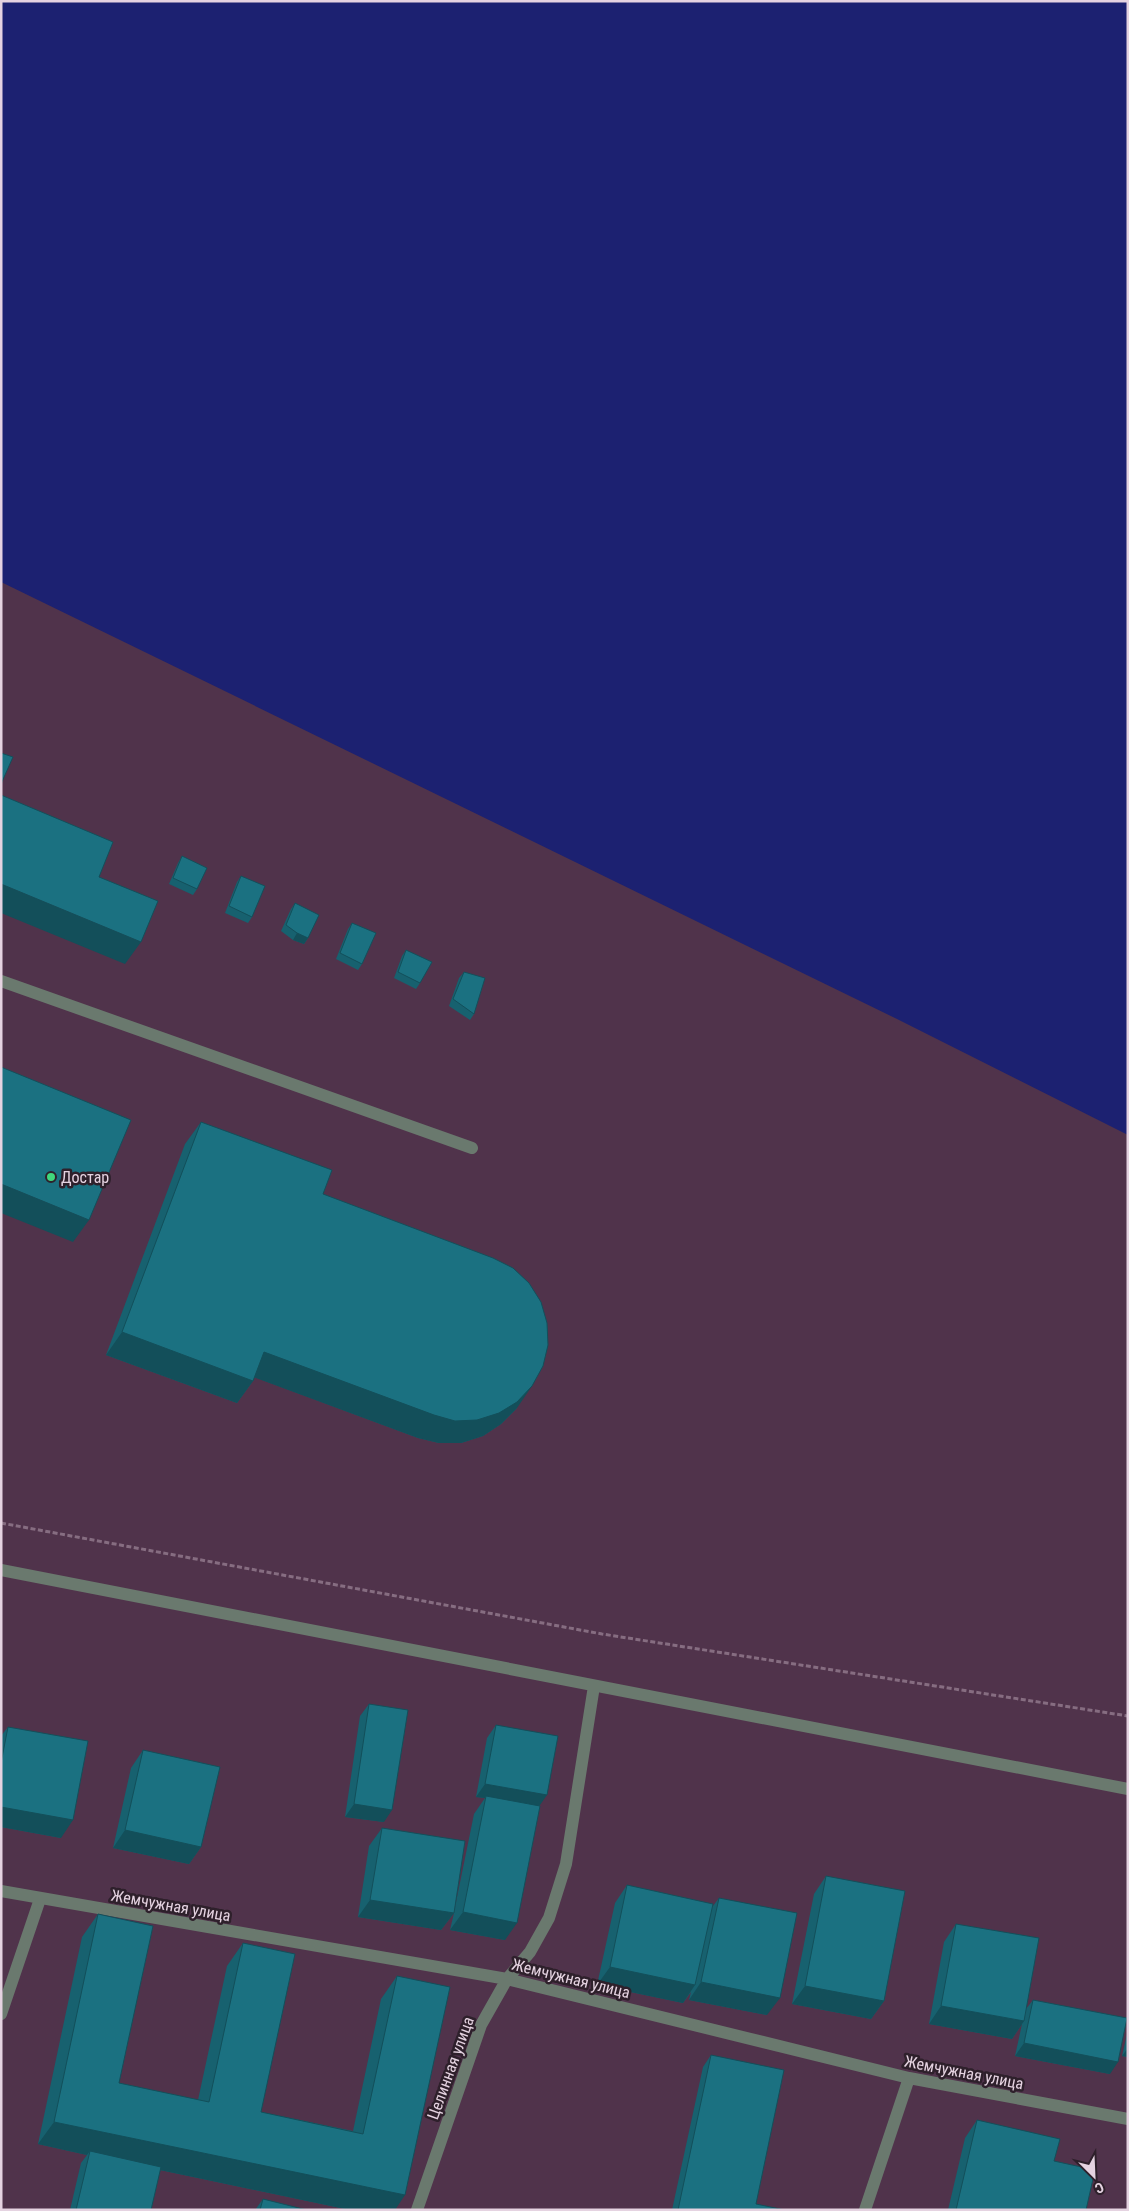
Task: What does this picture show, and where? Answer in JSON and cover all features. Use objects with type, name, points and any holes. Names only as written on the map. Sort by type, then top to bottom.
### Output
[{"type":"street","points":[[1,981],[472,1148]]},
{"type":"street","points":[[1,1570],[1128,1789]]},
{"type":"street","name":"Целинная улица","points":[[417,2210],[481,2025],[508,1979],[530,1952],[549,1918],[566,1864],[594,1686]]},
{"type":"street","name":"Жемчужная улица","points":[[1,1890],[40,1899],[508,1979],[909,2078],[1128,2120]]},
{"type":"street","points":[[1,2014],[40,1899]]},
{"type":"street","points":[[865,2210],[909,2078]]},
{"type":"path","points":[[1,1523],[602,1634],[1128,1716]]},
{"type":"shaded area","points":[[1,1],[1128,1],[1128,1135],[897,1019],[1,582]]},
{"type":"building","points":[[1,753],[13,757],[1,784]]},
{"type":"building","points":[[1,795],[113,842],[99,877],[158,901],[141,942],[1,884]]},
{"type":"building","points":[[182,856],[207,868],[197,889],[173,878]]},
{"type":"building","points":[[241,876],[265,886],[252,917],[229,906]]},
{"type":"building","points":[[295,903],[319,915],[308,938],[286,925]]},
{"type":"building","points":[[352,923],[376,933],[362,964],[340,953]]},
{"type":"building","points":[[406,950],[432,962],[420,983],[398,972]]},
{"type":"building","points":[[464,972],[485,978],[474,1014],[453,999]]},
{"type":"building","name":"Достар","points":[[1,1067],[131,1120],[89,1220],[1,1184]]},
{"type":"building","points":[[201,1122],[332,1170],[323,1194],[493,1258],[513,1268],[529,1283],[541,1302],[547,1323],[548,1345],[543,1366],[532,1386],[517,1402],[499,1413],[477,1420],[455,1421],[264,1352],[253,1381],[122,1332]]},
{"type":"building","points":[[369,1704],[408,1710],[392,1810],[354,1804]]},
{"type":"building","points":[[496,1725],[558,1736],[547,1795],[485,1784]]},
{"type":"building","points":[[8,1727],[88,1741],[73,1820],[1,1807],[1,1763]]},
{"type":"building","points":[[143,1750],[220,1767],[201,1847],[125,1830]]},
{"type":"building","points":[[486,1796],[540,1806],[517,1923],[463,1912]]},
{"type":"building","points":[[382,1828],[465,1841],[454,1913],[370,1900]]},
{"type":"building","points":[[826,1876],[905,1891],[884,2001],[805,1986]]},
{"type":"building","points":[[627,1885],[713,1904],[695,1985],[610,1967]]},
{"type":"building","points":[[719,1898],[797,1913],[780,1998],[701,1982]]},
{"type":"building","points":[[98,1914],[153,1926],[119,2083],[209,2102],[243,1943],[295,1954],[261,2112],[363,2134],[397,1976],[450,1987],[405,2195],[54,2122]]},
{"type":"building","points":[[956,1924],[1039,1938],[1024,2021],[941,2006]]},
{"type":"building","points":[[1033,2000],[1127,2018],[1118,2062],[1024,2043]]},
{"type":"building","points":[[711,2055],[784,2070],[756,2204],[785,2210],[678,2210]]},
{"type":"building","points":[[977,2120],[1060,2139],[1054,2161],[1095,2170],[1086,2210],[956,2210]]},
{"type":"building","points":[[90,2151],[161,2167],[151,2210],[76,2210]]},
{"type":"building","points":[[263,2199],[307,2210],[260,2210]]},
{"type":"place","name":"Достар","points":[[51,1177]]}]
